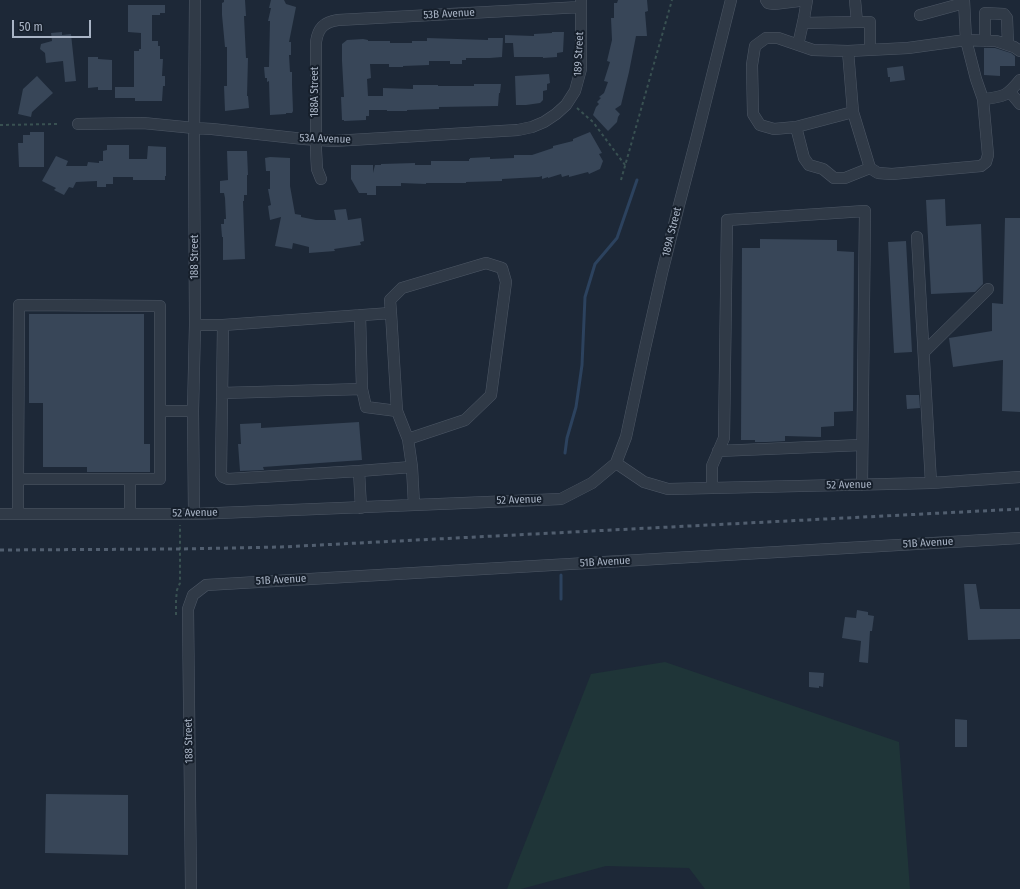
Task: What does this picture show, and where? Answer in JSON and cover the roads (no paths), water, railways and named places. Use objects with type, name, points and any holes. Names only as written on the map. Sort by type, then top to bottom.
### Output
[{"type":"street","name":"188 Street","points":[[194,514],[193,411],[195,325],[195,0]]},
{"type":"street","name":"189A Street","points":[[616,463],[626,437],[662,273],[731,0]]},
{"type":"street","points":[[766,0],[768,3],[774,4],[807,0],[798,45]]},
{"type":"street","points":[[855,0],[857,22]]},
{"type":"street","points":[[848,51],[853,112],[870,168],[878,172],[892,174],[981,166],[986,162],[988,155],[983,98],[966,40],[964,1],[920,15]]},
{"type":"street","name":"53B Avenue","points":[[320,29],[325,24],[338,20],[581,4]]},
{"type":"street","name":"189 Street","points":[[568,102],[575,91],[581,69],[581,4]]},
{"type":"street","points":[[985,41],[985,13],[1004,14],[1007,18],[1008,45]]},
{"type":"street","points":[[803,23],[870,22],[870,50]]},
{"type":"street","name":"188A Street","points":[[320,29],[316,42],[315,140],[317,169],[321,179]]},
{"type":"street","points":[[853,112],[796,127],[774,129],[760,125],[753,114],[752,65],[755,46],[766,38],[778,38],[813,50],[848,51],[908,48],[966,40],[996,41],[1014,47],[1020,51]]},
{"type":"street","points":[[983,98],[998,98],[1010,92],[1020,80]]},
{"type":"street","points":[[1010,92],[1020,104]]},
{"type":"street","name":"53A Avenue","points":[[78,124],[143,123],[315,140],[358,140],[518,130],[532,127],[544,122],[556,114],[568,102]]},
{"type":"street","points":[[796,127],[804,158],[808,165],[823,169],[834,178],[845,178],[870,168]]},
{"type":"street","points":[[712,488],[712,466],[724,438],[727,220],[865,211],[862,484]]},
{"type":"street","points":[[916,237],[931,483]]},
{"type":"street","points":[[408,439],[465,420],[492,395],[506,282],[502,268],[486,263],[402,288],[390,300],[396,411],[408,439],[412,467],[414,505]]},
{"type":"street","points":[[924,352],[988,289]]},
{"type":"street","points":[[18,479],[160,479],[160,306],[19,305],[18,479],[18,514]]},
{"type":"street","points":[[195,325],[224,325],[391,313]]},
{"type":"street","points":[[360,315],[362,389],[366,407],[396,411]]},
{"type":"street","points":[[224,325],[221,474],[223,478],[228,479],[412,467]]},
{"type":"street","points":[[222,393],[362,389]]},
{"type":"street","points":[[160,411],[193,411]]},
{"type":"street","points":[[718,451],[862,445]]},
{"type":"street","name":"52 Avenue","points":[[0,514],[194,514],[561,499],[592,483],[616,463],[644,482],[668,489],[931,483],[1020,477]]},
{"type":"street","points":[[359,471],[361,508]]},
{"type":"street","points":[[130,479],[130,514]]},
{"type":"street","name":"51B Avenue","points":[[193,595],[206,585],[1020,538]]},
{"type":"street","name":"188 Street","points":[[191,889],[188,609],[193,595]]},
{"type":"waterway","points":[[565,453],[567,438],[576,407],[582,365],[585,297],[595,264],[617,238],[637,180]]},
{"type":"waterway","points":[[561,575],[561,599]]},
{"type":"railway","points":[[0,550],[281,547],[1020,509]]}]
